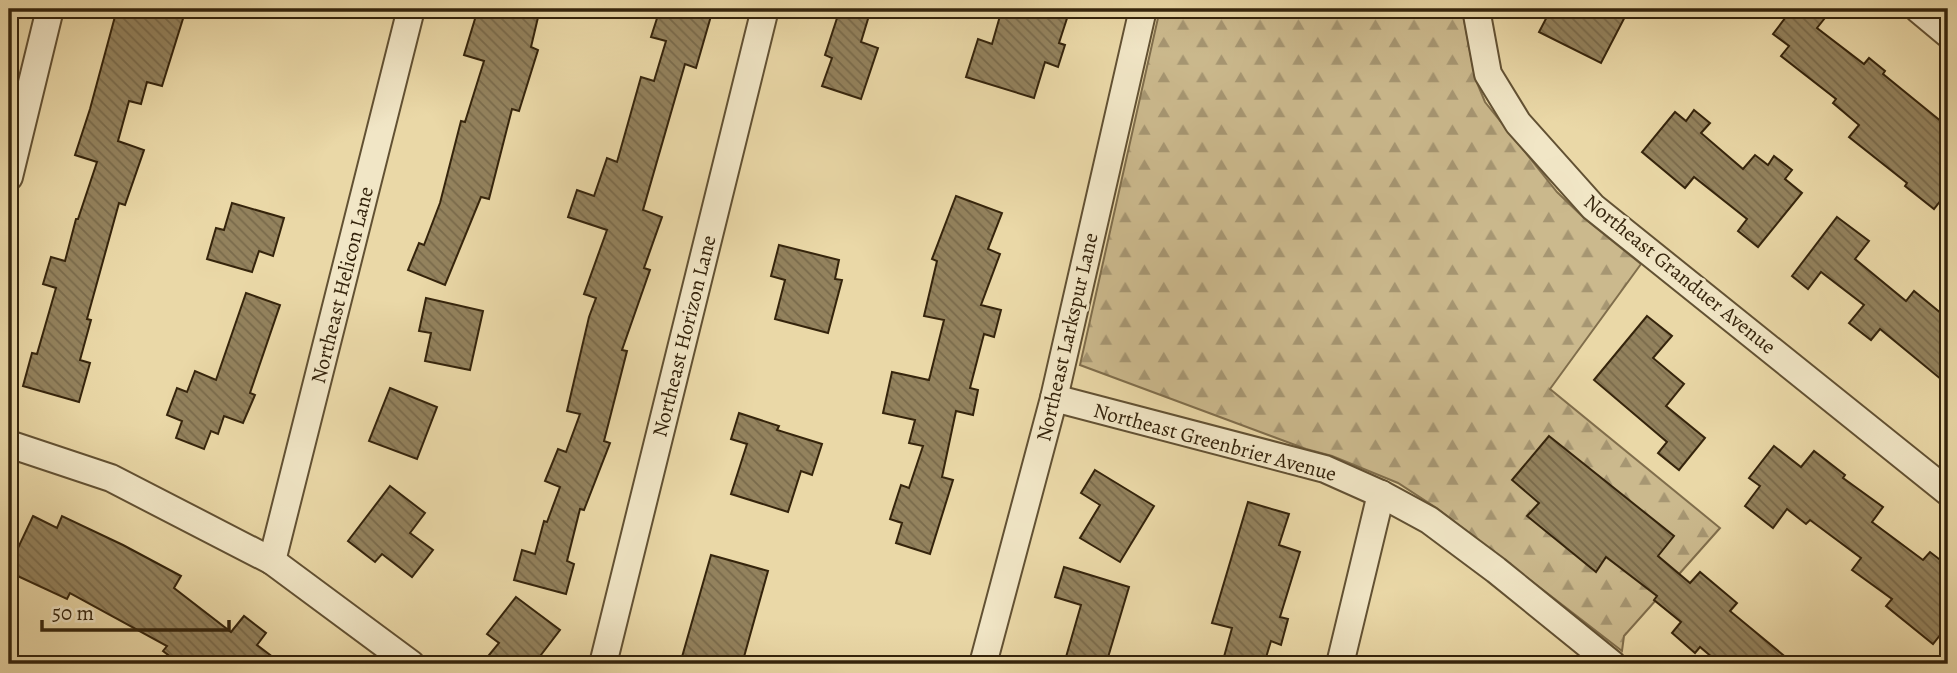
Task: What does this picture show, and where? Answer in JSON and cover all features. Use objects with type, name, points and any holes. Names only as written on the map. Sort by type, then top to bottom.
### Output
[{"type":"street","points":[[9,177],[20,89],[50,9]]},
{"type":"street","name":"Northeast Helicon Lane","points":[[272,561],[411,9]]},
{"type":"street","name":"Northeast Horizon Lane","points":[[603,664],[765,9]]},
{"type":"street","name":"Northeast Larkspur Lane","points":[[983,664],[1054,398],[1143,9]]},
{"type":"street","name":"Northeast Granduer Avenue","points":[[1476,9],[1488,75],[1518,124],[1593,207],[1948,492]]},
{"type":"street","points":[[1918,9],[1948,34]]},
{"type":"street","name":"Northeast Greenbrier Avenue","points":[[1054,398],[1325,469],[1381,494],[1429,520],[1496,570],[1612,664]]},
{"type":"street","points":[[9,444],[111,478],[272,561],[411,664]]},
{"type":"street","points":[[1340,664],[1381,494]]},
{"type":"green space","points":[[1160,9],[1462,9],[1475,78],[1485,102],[1557,192],[1584,218],[1641,264],[1550,389],[1720,528],[1624,636],[1622,651],[1438,509],[1398,483],[1332,456],[1306,449],[1080,365]]},
{"type":"building","points":[[117,9],[186,9],[162,86],[147,82],[141,104],[129,101],[118,141],[144,150],[125,205],[119,203],[87,319],[91,320],[80,360],[90,363],[79,402],[23,386],[32,353],[37,354],[56,288],[43,284],[51,257],[65,261],[76,219],[97,162],[75,155]]},
{"type":"building","points":[[478,9],[540,9],[531,47],[538,50],[519,111],[512,109],[489,199],[481,197],[445,285],[408,270],[419,243],[424,245],[440,203],[461,121],[465,122],[484,61],[464,55]]},
{"type":"building","points":[[660,9],[713,9],[696,68],[685,64],[643,210],[662,217],[644,268],[650,270],[622,350],[627,351],[604,441],[610,443],[584,510],[580,509],[567,561],[574,564],[566,594],[514,580],[522,550],[535,554],[544,521],[547,522],[560,487],[545,481],[558,449],[566,452],[580,414],[567,411],[596,298],[584,294],[607,230],[568,217],[577,190],[594,196],[607,158],[617,162],[641,77],[654,81],[666,41],[651,37]]},
{"type":"building","points":[[840,9],[871,9],[861,42],[878,48],[861,99],[822,86],[832,58],[825,55]]},
{"type":"building","points":[[1002,9],[1070,9],[1059,43],[1065,45],[1058,67],[1045,62],[1034,98],[966,77],[978,39],[992,44]]},
{"type":"building","points":[[1551,9],[1629,9],[1601,63],[1539,32]]},
{"type":"building","points":[[1792,9],[1832,9],[1817,28],[1864,64],[1869,58],[1885,71],[1883,74],[1948,127],[1948,191],[1934,209],[1905,186],[1907,183],[1849,137],[1859,125],[1833,103],[1836,99],[1781,56],[1789,46],[1773,34]]},
{"type":"building","points":[[1694,110],[1710,123],[1701,133],[1743,169],[1755,155],[1768,165],[1774,156],[1792,170],[1785,179],[1802,193],[1758,247],[1738,231],[1747,219],[1694,177],[1685,188],[1642,152],[1675,112],[1686,121]]},
{"type":"building","points":[[956,196],[1002,213],[988,249],[1000,254],[981,305],[1001,310],[994,337],[984,334],[970,388],[978,390],[973,415],[956,411],[942,477],[953,480],[930,554],[896,543],[902,523],[890,519],[901,485],[909,488],[923,446],[909,443],[915,420],[883,413],[892,372],[929,380],[944,320],[924,316],[937,261],[932,259]]},
{"type":"building","points":[[232,203],[284,218],[273,256],[259,251],[252,272],[207,259],[216,228],[224,230]]},
{"type":"building","points":[[1837,217],[1869,241],[1855,259],[1906,301],[1914,291],[1948,319],[1948,385],[1880,329],[1871,340],[1849,323],[1864,305],[1821,272],[1808,289],[1792,276]]},
{"type":"building","points":[[779,245],[839,260],[835,279],[842,280],[828,333],[775,319],[785,280],[771,276]]},
{"type":"building","points":[[246,293],[280,305],[250,393],[255,395],[243,423],[224,416],[218,434],[211,431],[204,449],[176,438],[182,421],[167,415],[177,388],[187,392],[195,371],[216,380]]},
{"type":"building","points":[[426,298],[483,311],[470,370],[425,361],[431,333],[419,331]]},
{"type":"building","points":[[1647,316],[1672,336],[1653,358],[1684,384],[1666,406],[1705,438],[1679,470],[1658,453],[1667,442],[1594,380]]},
{"type":"building","points":[[390,388],[437,407],[417,459],[369,441]]},
{"type":"building","points":[[739,413],[779,426],[777,430],[822,444],[812,475],[801,471],[788,512],[731,494],[747,444],[731,439]]},
{"type":"building","points":[[1549,436],[1674,536],[1658,556],[1690,583],[1700,572],[1737,603],[1730,611],[1794,664],[1720,664],[1700,647],[1695,653],[1672,633],[1681,622],[1654,600],[1657,596],[1606,557],[1596,572],[1527,516],[1539,503],[1512,480]]},
{"type":"building","points":[[1774,446],[1801,467],[1814,451],[1845,475],[1843,478],[1883,507],[1872,522],[1923,560],[1930,552],[1948,566],[1948,625],[1933,644],[1886,606],[1892,599],[1852,570],[1861,558],[1810,520],[1806,524],[1787,509],[1773,528],[1745,506],[1760,486],[1749,478]]},
{"type":"building","points":[[1095,470],[1154,506],[1120,562],[1080,538],[1100,505],[1081,493]]},
{"type":"building","points":[[390,486],[425,513],[410,533],[433,550],[412,577],[382,554],[375,562],[348,541]]},
{"type":"building","points":[[1248,502],[1289,514],[1279,545],[1300,552],[1280,617],[1288,619],[1281,645],[1271,641],[1264,664],[1222,664],[1232,628],[1212,623]]},
{"type":"building","points":[[33,516],[57,528],[62,516],[181,576],[174,588],[231,632],[244,616],[266,633],[257,645],[282,664],[180,664],[163,651],[167,646],[70,593],[67,599],[9,572]]},
{"type":"building","points":[[711,555],[768,571],[742,664],[680,664]]},
{"type":"building","points":[[1064,567],[1129,587],[1106,664],[1064,664],[1081,605],[1055,597]]},
{"type":"building","points":[[516,597],[560,630],[534,664],[501,664],[489,655],[499,643],[487,634]]}]
